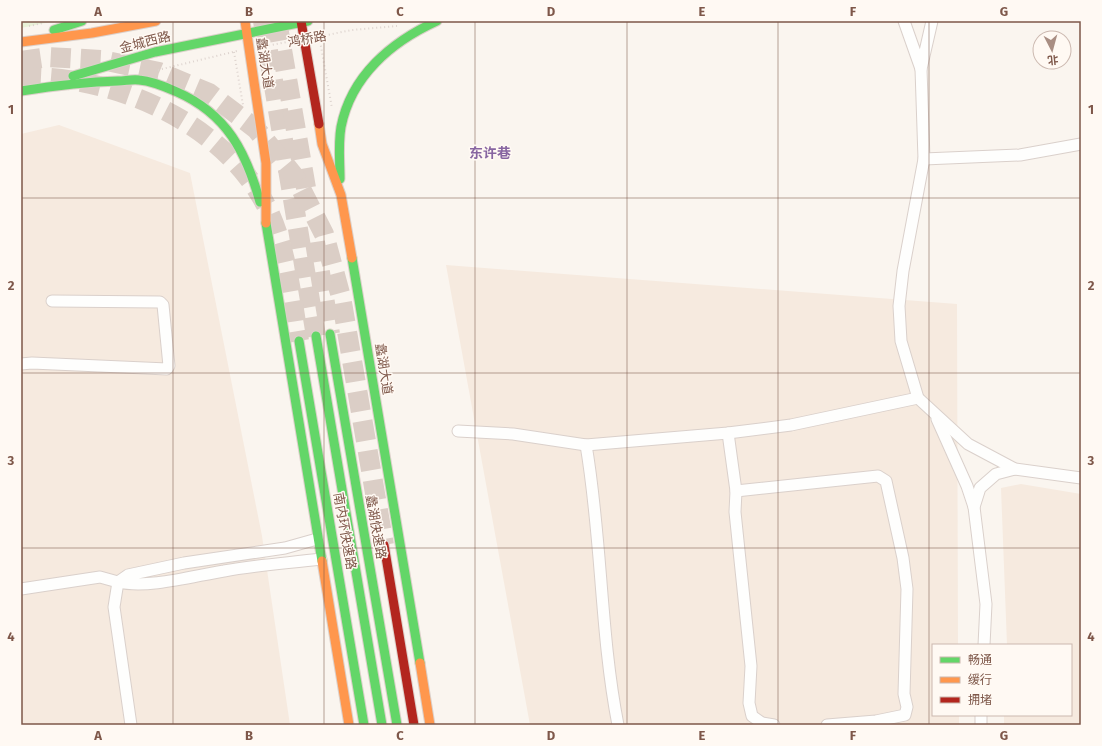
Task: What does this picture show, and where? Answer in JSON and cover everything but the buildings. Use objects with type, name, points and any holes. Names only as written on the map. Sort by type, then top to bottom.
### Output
[{"type":"main road","points":[[21,41],[82,21]]},
{"type":"main road","name":"金城西路","points":[[21,41],[92,33],[156,21]]},
{"type":"main road","name":"蠡湖大道","points":[[245,21],[266,163],[266,227],[349,725]]},
{"type":"main road","name":"金城西路","points":[[21,91],[155,52],[303,21]]},
{"type":"main road","name":"蠡湖大道","points":[[303,21],[304,39],[322,144],[340,195],[430,725]]},
{"type":"main road","points":[[340,195],[341,128],[346,110],[361,80],[380,56],[414,30],[437,21]]},
{"type":"main road","points":[[21,91],[87,81],[144,80],[190,96],[221,120],[242,151],[257,187],[266,227]]},
{"type":"main road","name":"蠡湖快速路","points":[[330,334],[397,725]]},
{"type":"main road","points":[[316,336],[382,725]]},
{"type":"main road","name":"南内环快速路","points":[[299,341],[364,725]]},
{"type":"main road","points":[[384,545],[414,725]]},
{"type":"street","points":[[904,21],[921,69]]},
{"type":"street","points":[[932,21],[921,69],[924,159],[904,271],[900,306],[901,341],[918,398],[935,416],[968,444],[1015,469],[1081,478]]},
{"type":"street","points":[[924,159],[1020,156],[1081,144]]},
{"type":"street","points":[[21,364],[32,363],[167,369],[169,366],[163,305],[160,302],[52,301]]},
{"type":"street","points":[[458,431],[513,434],[586,445],[728,433],[791,424],[918,398]]},
{"type":"street","points":[[935,416],[967,486],[974,507],[986,604],[984,644]]},
{"type":"street","points":[[728,433],[736,490],[735,512],[751,666],[749,703],[752,716],[762,724],[774,725]]},
{"type":"street","points":[[586,445],[592,478],[611,690],[618,725]]},
{"type":"street","points":[[974,507],[980,488],[996,474],[1015,469]]},
{"type":"street","points":[[736,490],[878,476],[886,480],[903,558],[907,589],[904,694],[907,707],[905,714],[876,721],[827,725]]},
{"type":"street","points":[[131,725],[114,607],[118,582],[128,575],[177,564],[285,548],[317,539]]},
{"type":"street","points":[[21,590],[100,577],[132,585],[197,577],[224,571],[321,559]]},
{"type":"path","points":[[28,27],[47,22]]},
{"type":"path","name":"鸿桥路","points":[[250,49],[352,30],[403,26]]},
{"type":"path","points":[[318,29],[332,110]]},
{"type":"path","points":[[152,72],[250,49]]},
{"type":"path","points":[[234,52],[244,111]]},
{"type":"shaded area","points":[[59,125],[190,173],[262,536],[290,725],[21,725],[21,134]]},
{"type":"shaded area","points":[[446,265],[957,304],[958,644],[932,644],[932,716],[959,716],[959,725],[530,725]]},
{"type":"shaded area","points":[[1021,484],[1081,494],[1081,725],[1004,725],[1004,716],[1072,716],[1072,644],[1007,644],[1001,488]]},
{"type":"green space","points":[[21,21],[55,21],[21,28]]},
{"type":"tunnel","points":[[263,21],[316,336]]},
{"type":"tunnel","points":[[277,21],[306,188]]},
{"type":"tunnel","points":[[21,61],[48,57],[102,60],[159,72],[209,93],[256,129],[295,177],[324,234],[341,297],[384,545]]},
{"type":"tunnel","points":[[21,77],[55,78],[90,84],[124,93],[157,107],[189,124],[217,145],[242,170],[262,198],[270,214],[282,249],[299,341]]},
{"type":"tunnel","points":[[315,242],[330,334]]},
{"type":"traffic: fast","points":[[54,30],[82,21]]},
{"type":"traffic: fast","points":[[73,76],[155,52],[308,21]]},
{"type":"traffic: fast","points":[[340,179],[340,133],[346,109],[354,92],[364,77],[389,50],[420,29],[437,21]]},
{"type":"traffic: fast","points":[[21,91],[81,83],[134,80],[154,83],[177,92],[209,111],[222,123],[232,136],[248,167],[260,202]]},
{"type":"traffic: fast","points":[[266,223],[322,561]]},
{"type":"traffic: fast","points":[[352,258],[420,663]]},
{"type":"traffic: fast","points":[[330,334],[397,725]]},
{"type":"traffic: fast","points":[[316,336],[382,725]]},
{"type":"traffic: fast","points":[[299,341],[364,725]]},
{"type":"traffic: slow","points":[[21,42],[92,33],[156,21]]},
{"type":"traffic: slow","points":[[245,21],[266,163],[266,223]]},
{"type":"traffic: slow","points":[[319,124],[322,144],[341,195],[352,258]]},
{"type":"traffic: slow","points":[[322,561],[349,725]]},
{"type":"traffic: slow","points":[[420,663],[430,725]]},
{"type":"traffic: jam","points":[[301,21],[319,124]]},
{"type":"traffic: jam","points":[[384,545],[414,725]]},
{"type":"district","name":"东许巷","points":[[490,153]]}]
